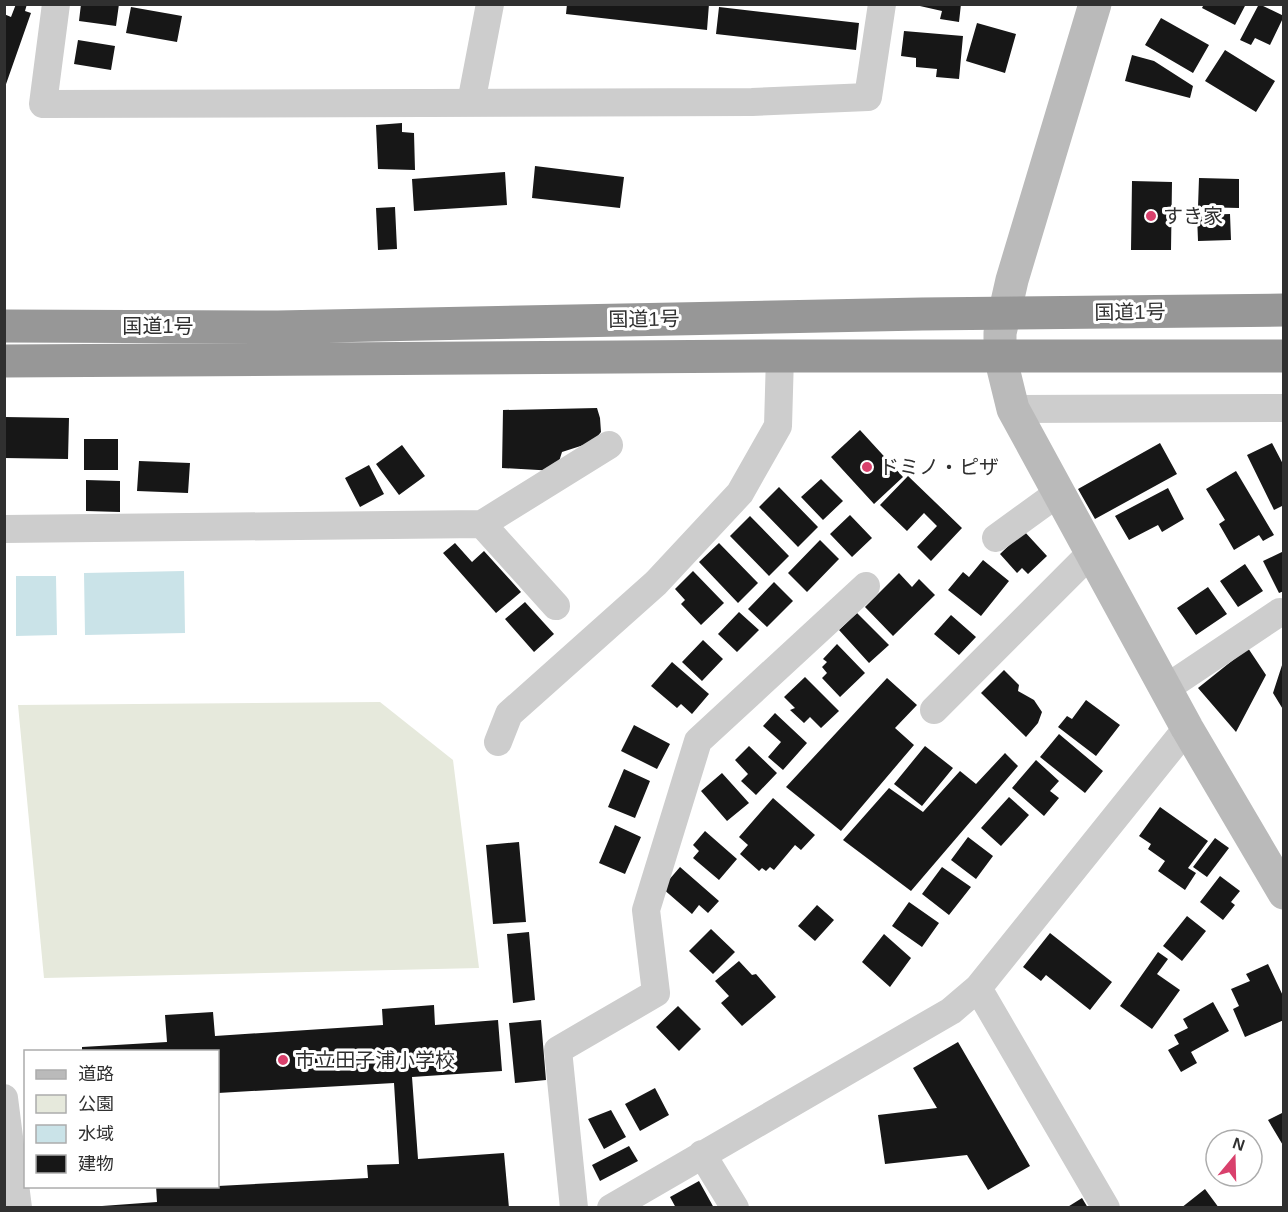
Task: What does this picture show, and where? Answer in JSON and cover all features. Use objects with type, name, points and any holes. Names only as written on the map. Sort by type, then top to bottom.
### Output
[{"type":"highway","name":"国道1号","points":[[4,326],[278,327],[1284,310]]},
{"type":"highway","name":"国道1号","points":[[4,361],[780,356],[1284,356]]},
{"type":"street","points":[[56,4],[43,104],[752,102],[868,98],[882,4]]},
{"type":"street","points":[[471,103],[490,4]]},
{"type":"street","points":[[1095,4],[1012,280],[1000,333],[1000,356],[1013,409],[1165,689],[1284,893]]},
{"type":"street","points":[[498,742],[509,714],[656,583],[740,493],[778,426],[780,356]]},
{"type":"street","points":[[1013,409],[1284,408]]},
{"type":"street","points":[[4,529],[482,524],[609,445]]},
{"type":"street","points":[[996,538],[1058,493]]},
{"type":"street","points":[[482,524],[556,606]]},
{"type":"street","points":[[934,710],[1091,553]]},
{"type":"street","points":[[574,1208],[558,1050],[656,993],[646,910],[698,741],[866,586]]},
{"type":"street","points":[[1165,689],[1281,612]]},
{"type":"street","points":[[611,1208],[951,1011],[978,988],[1187,728]]},
{"type":"street","points":[[978,988],[1106,1208]]},
{"type":"street","points":[[4,1098],[18,1208]]},
{"type":"street","points":[[702,1154],[735,1208]]},
{"type":"green space","points":[[380,702],[453,760],[479,968],[44,978],[18,705]]},
{"type":"water","points":[[184,571],[185,633],[85,635],[84,573]]},
{"type":"water","points":[[16,576],[56,576],[57,635],[16,636]]},
{"type":"building","points":[[16,4],[27,4],[25,11],[31,13],[5,87],[4,14],[11,17]]},
{"type":"building","points":[[81,4],[119,4],[116,26],[79,21]]},
{"type":"building","points":[[567,4],[709,4],[707,30],[566,14]]},
{"type":"building","points":[[911,4],[961,4],[959,22],[940,19],[942,11]]},
{"type":"building","points":[[1204,4],[1246,4],[1235,25],[1202,8]]},
{"type":"building","points":[[1259,4],[1284,16],[1270,45],[1255,38],[1251,45],[1240,40]]},
{"type":"building","points":[[131,7],[182,16],[177,42],[126,33]]},
{"type":"building","points":[[719,7],[859,23],[856,50],[716,34]]},
{"type":"building","points":[[1161,18],[1209,45],[1193,73],[1145,45]]},
{"type":"building","points":[[977,23],[1016,34],[1005,73],[966,61]]},
{"type":"building","points":[[904,31],[963,36],[959,79],[936,77],[937,69],[916,67],[916,58],[901,56]]},
{"type":"building","points":[[78,40],[115,46],[111,70],[74,64]]},
{"type":"building","points":[[1225,50],[1275,81],[1256,112],[1205,81]]},
{"type":"building","points":[[1132,55],[1154,61],[1193,86],[1190,98],[1125,81]]},
{"type":"building","points":[[402,123],[402,132],[414,133],[415,170],[378,169],[376,125]]},
{"type":"building","points":[[535,166],[624,177],[620,208],[532,198]]},
{"type":"building","points":[[505,172],[507,205],[414,211],[412,179]]},
{"type":"building","points":[[1199,178],[1239,179],[1239,208],[1198,207]]},
{"type":"building","name":"すき家","points":[[1132,181],[1172,182],[1171,250],[1131,250]]},
{"type":"building","points":[[395,207],[397,249],[378,250],[376,208]]},
{"type":"building","points":[[1230,214],[1231,240],[1198,241],[1197,215]]},
{"type":"building","points":[[597,408],[601,432],[593,442],[562,452],[556,471],[502,468],[503,410]]},
{"type":"building","points":[[4,417],[69,418],[68,459],[4,458]]},
{"type":"building","name":"ドミノ・ピザ","points":[[860,430],[903,477],[874,504],[831,457]]},
{"type":"building","points":[[84,439],[118,439],[118,470],[84,470]]},
{"type":"building","points":[[1160,443],[1177,474],[1095,519],[1078,489]]},
{"type":"building","points":[[1272,443],[1284,466],[1284,505],[1274,510],[1247,455]]},
{"type":"building","points":[[402,445],[425,476],[399,495],[376,464]]},
{"type":"building","points":[[139,461],[190,463],[188,493],[137,491]]},
{"type":"building","points":[[369,465],[384,494],[360,507],[345,478]]},
{"type":"building","points":[[1236,471],[1274,535],[1263,541],[1259,535],[1234,550],[1219,524],[1225,520],[1206,489]]},
{"type":"building","points":[[908,476],[962,528],[931,561],[917,547],[937,526],[924,513],[907,531],[880,505]]},
{"type":"building","points":[[821,479],[843,501],[823,520],[801,497]]},
{"type":"building","points":[[86,480],[120,481],[120,512],[86,511]]},
{"type":"building","points":[[779,487],[818,527],[798,547],[759,507]]},
{"type":"building","points":[[1168,488],[1184,519],[1162,532],[1158,525],[1129,540],[1115,516]]},
{"type":"building","points":[[850,515],[872,538],[852,557],[830,534]]},
{"type":"building","points":[[750,516],[789,556],[769,576],[730,536]]},
{"type":"building","points":[[1024,531],[1047,556],[1028,574],[1022,568],[1017,573],[1000,554]]},
{"type":"building","points":[[820,540],[839,559],[807,592],[788,573]]},
{"type":"building","points":[[455,543],[472,562],[484,551],[521,592],[496,613],[443,553]]},
{"type":"building","points":[[719,543],[758,583],[738,603],[699,562]]},
{"type":"building","points":[[1284,551],[1284,591],[1279,593],[1263,561]]},
{"type":"building","points":[[983,560],[1009,581],[981,616],[948,590],[963,572],[969,577]]},
{"type":"building","points":[[1245,564],[1263,591],[1238,607],[1220,581]]},
{"type":"building","points":[[693,571],[724,603],[701,625],[681,604],[685,600],[675,589]]},
{"type":"building","points":[[899,573],[912,587],[919,579],[935,595],[893,636],[865,607]]},
{"type":"building","points":[[774,582],[793,601],[767,627],[748,609]]},
{"type":"building","points":[[1208,587],[1227,614],[1196,635],[1177,608]]},
{"type":"building","points":[[525,602],[554,634],[534,652],[505,619]]},
{"type":"building","points":[[739,612],[759,630],[737,652],[718,634]]},
{"type":"building","points":[[857,613],[889,645],[869,663],[839,630]]},
{"type":"building","points":[[951,615],[976,637],[959,655],[934,634]]},
{"type":"building","points":[[703,640],[723,659],[702,681],[682,662]]},
{"type":"building","points":[[837,644],[865,673],[840,697],[822,678],[827,673],[822,667],[827,662],[823,659]]},
{"type":"building","points":[[1248,648],[1266,675],[1236,732],[1198,688]]},
{"type":"building","points":[[1284,659],[1284,711],[1273,693]]},
{"type":"building","points":[[672,662],[709,694],[692,714],[681,704],[677,708],[651,686]]},
{"type":"building","points":[[1004,670],[1019,685],[1018,691],[1034,700],[1042,712],[1038,723],[1026,737],[981,693]]},
{"type":"building","points":[[805,677],[839,711],[821,728],[810,717],[804,723],[790,710],[795,708],[784,697]]},
{"type":"building","points":[[887,678],[917,705],[895,728],[914,745],[841,831],[786,787]]},
{"type":"building","points":[[1086,700],[1120,725],[1096,756],[1058,727],[1067,716],[1072,719]]},
{"type":"building","points":[[775,713],[807,743],[783,770],[768,757],[781,742],[763,726]]},
{"type":"building","points":[[634,725],[670,744],[657,769],[621,751]]},
{"type":"building","points":[[1059,734],[1103,771],[1085,793],[1040,757]]},
{"type":"building","points":[[749,746],[777,773],[756,795],[741,781],[748,774],[735,760]]},
{"type":"building","points":[[925,746],[953,768],[922,806],[894,784]]},
{"type":"building","points":[[1005,753],[1018,766],[911,891],[843,840],[889,788],[923,812],[960,771],[976,784]]},
{"type":"building","points":[[1036,760],[1059,781],[1050,791],[1059,798],[1044,816],[1012,788]]},
{"type":"building","points":[[624,769],[650,781],[635,818],[608,807]]},
{"type":"building","points":[[722,773],[749,803],[727,821],[701,791]]},
{"type":"building","points":[[1009,797],[1029,815],[1001,846],[981,828]]},
{"type":"building","points":[[773,798],[815,835],[801,850],[795,845],[774,870],[770,867],[766,871],[762,868],[759,871],[740,854],[748,845],[739,837]]},
{"type":"building","points":[[1160,807],[1208,841],[1188,868],[1196,873],[1185,890],[1158,871],[1165,861],[1148,849],[1151,844],[1139,836]]},
{"type":"building","points":[[615,825],[641,837],[625,874],[599,863]]},
{"type":"building","points":[[705,831],[737,859],[719,880],[693,858],[699,851],[693,845]]},
{"type":"building","points":[[968,837],[993,856],[976,879],[951,860]]},
{"type":"building","points":[[1215,838],[1229,848],[1207,877],[1193,867]]},
{"type":"building","points":[[519,842],[526,922],[493,924],[486,845]]},
{"type":"building","points":[[680,867],[719,901],[708,913],[699,905],[692,914],[662,888]]},
{"type":"building","points":[[942,867],[971,887],[949,915],[922,894]]},
{"type":"building","points":[[1220,876],[1240,891],[1231,902],[1235,905],[1223,920],[1200,902]]},
{"type":"building","points":[[909,902],[939,923],[922,947],[892,926]]},
{"type":"building","points":[[817,905],[834,920],[815,941],[798,926]]},
{"type":"building","points":[[1187,916],[1206,931],[1182,961],[1163,946]]},
{"type":"building","points":[[711,929],[735,952],[713,974],[689,951]]},
{"type":"building","points":[[529,932],[535,1000],[513,1003],[507,934]]},
{"type":"building","points":[[1050,933],[1112,982],[1090,1010],[1046,975],[1041,981],[1023,967]]},
{"type":"building","points":[[884,934],[911,958],[890,987],[862,962]]},
{"type":"building","points":[[1158,952],[1168,959],[1157,974],[1180,990],[1152,1029],[1120,1006]]},
{"type":"building","points":[[739,961],[752,975],[756,974],[776,997],[742,1026],[721,1003],[729,996],[715,981]]},
{"type":"building","points":[[1268,964],[1284,998],[1284,1020],[1245,1037],[1233,1009],[1239,1006],[1231,989],[1250,981],[1246,974]]},
{"type":"building","points":[[1213,1002],[1229,1031],[1191,1052],[1197,1063],[1181,1072],[1168,1050],[1179,1044],[1174,1035],[1188,1028],[1183,1019]]},
{"type":"building","name":"市立田子浦小学校","points":[[434,1005],[435,1025],[498,1020],[502,1071],[412,1077],[418,1159],[504,1153],[509,1208],[102,1208],[102,1206],[157,1202],[156,1188],[219,1188],[219,1186],[368,1178],[367,1165],[399,1164],[394,1083],[219,1093],[219,1050],[82,1050],[82,1047],[167,1042],[165,1015],[213,1012],[215,1036],[383,1025],[382,1009]]},
{"type":"building","points":[[678,1006],[701,1029],[679,1051],[656,1027]]},
{"type":"building","points":[[541,1020],[546,1080],[515,1083],[509,1023]]},
{"type":"building","points":[[958,1042],[1030,1166],[988,1190],[967,1155],[885,1164],[878,1115],[937,1108],[913,1068]]},
{"type":"building","points":[[655,1088],[669,1115],[640,1131],[625,1104]]},
{"type":"building","points":[[611,1110],[626,1137],[604,1149],[588,1119]]},
{"type":"building","points":[[1284,1112],[1284,1147],[1268,1120]]},
{"type":"building","points":[[629,1146],[638,1161],[600,1181],[592,1165]]},
{"type":"building","points":[[699,1181],[714,1208],[676,1208],[670,1197]]},
{"type":"building","points":[[1205,1189],[1219,1208],[1181,1208]]},
{"type":"building","points":[[1082,1198],[1088,1208],[1066,1208]]},
{"type":"place","name":"すき家","points":[[1151,216]]},
{"type":"place","name":"ドミノ・ピザ","points":[[867,467]]},
{"type":"place","name":"市立田子浦小学校","points":[[283,1060]]}]
